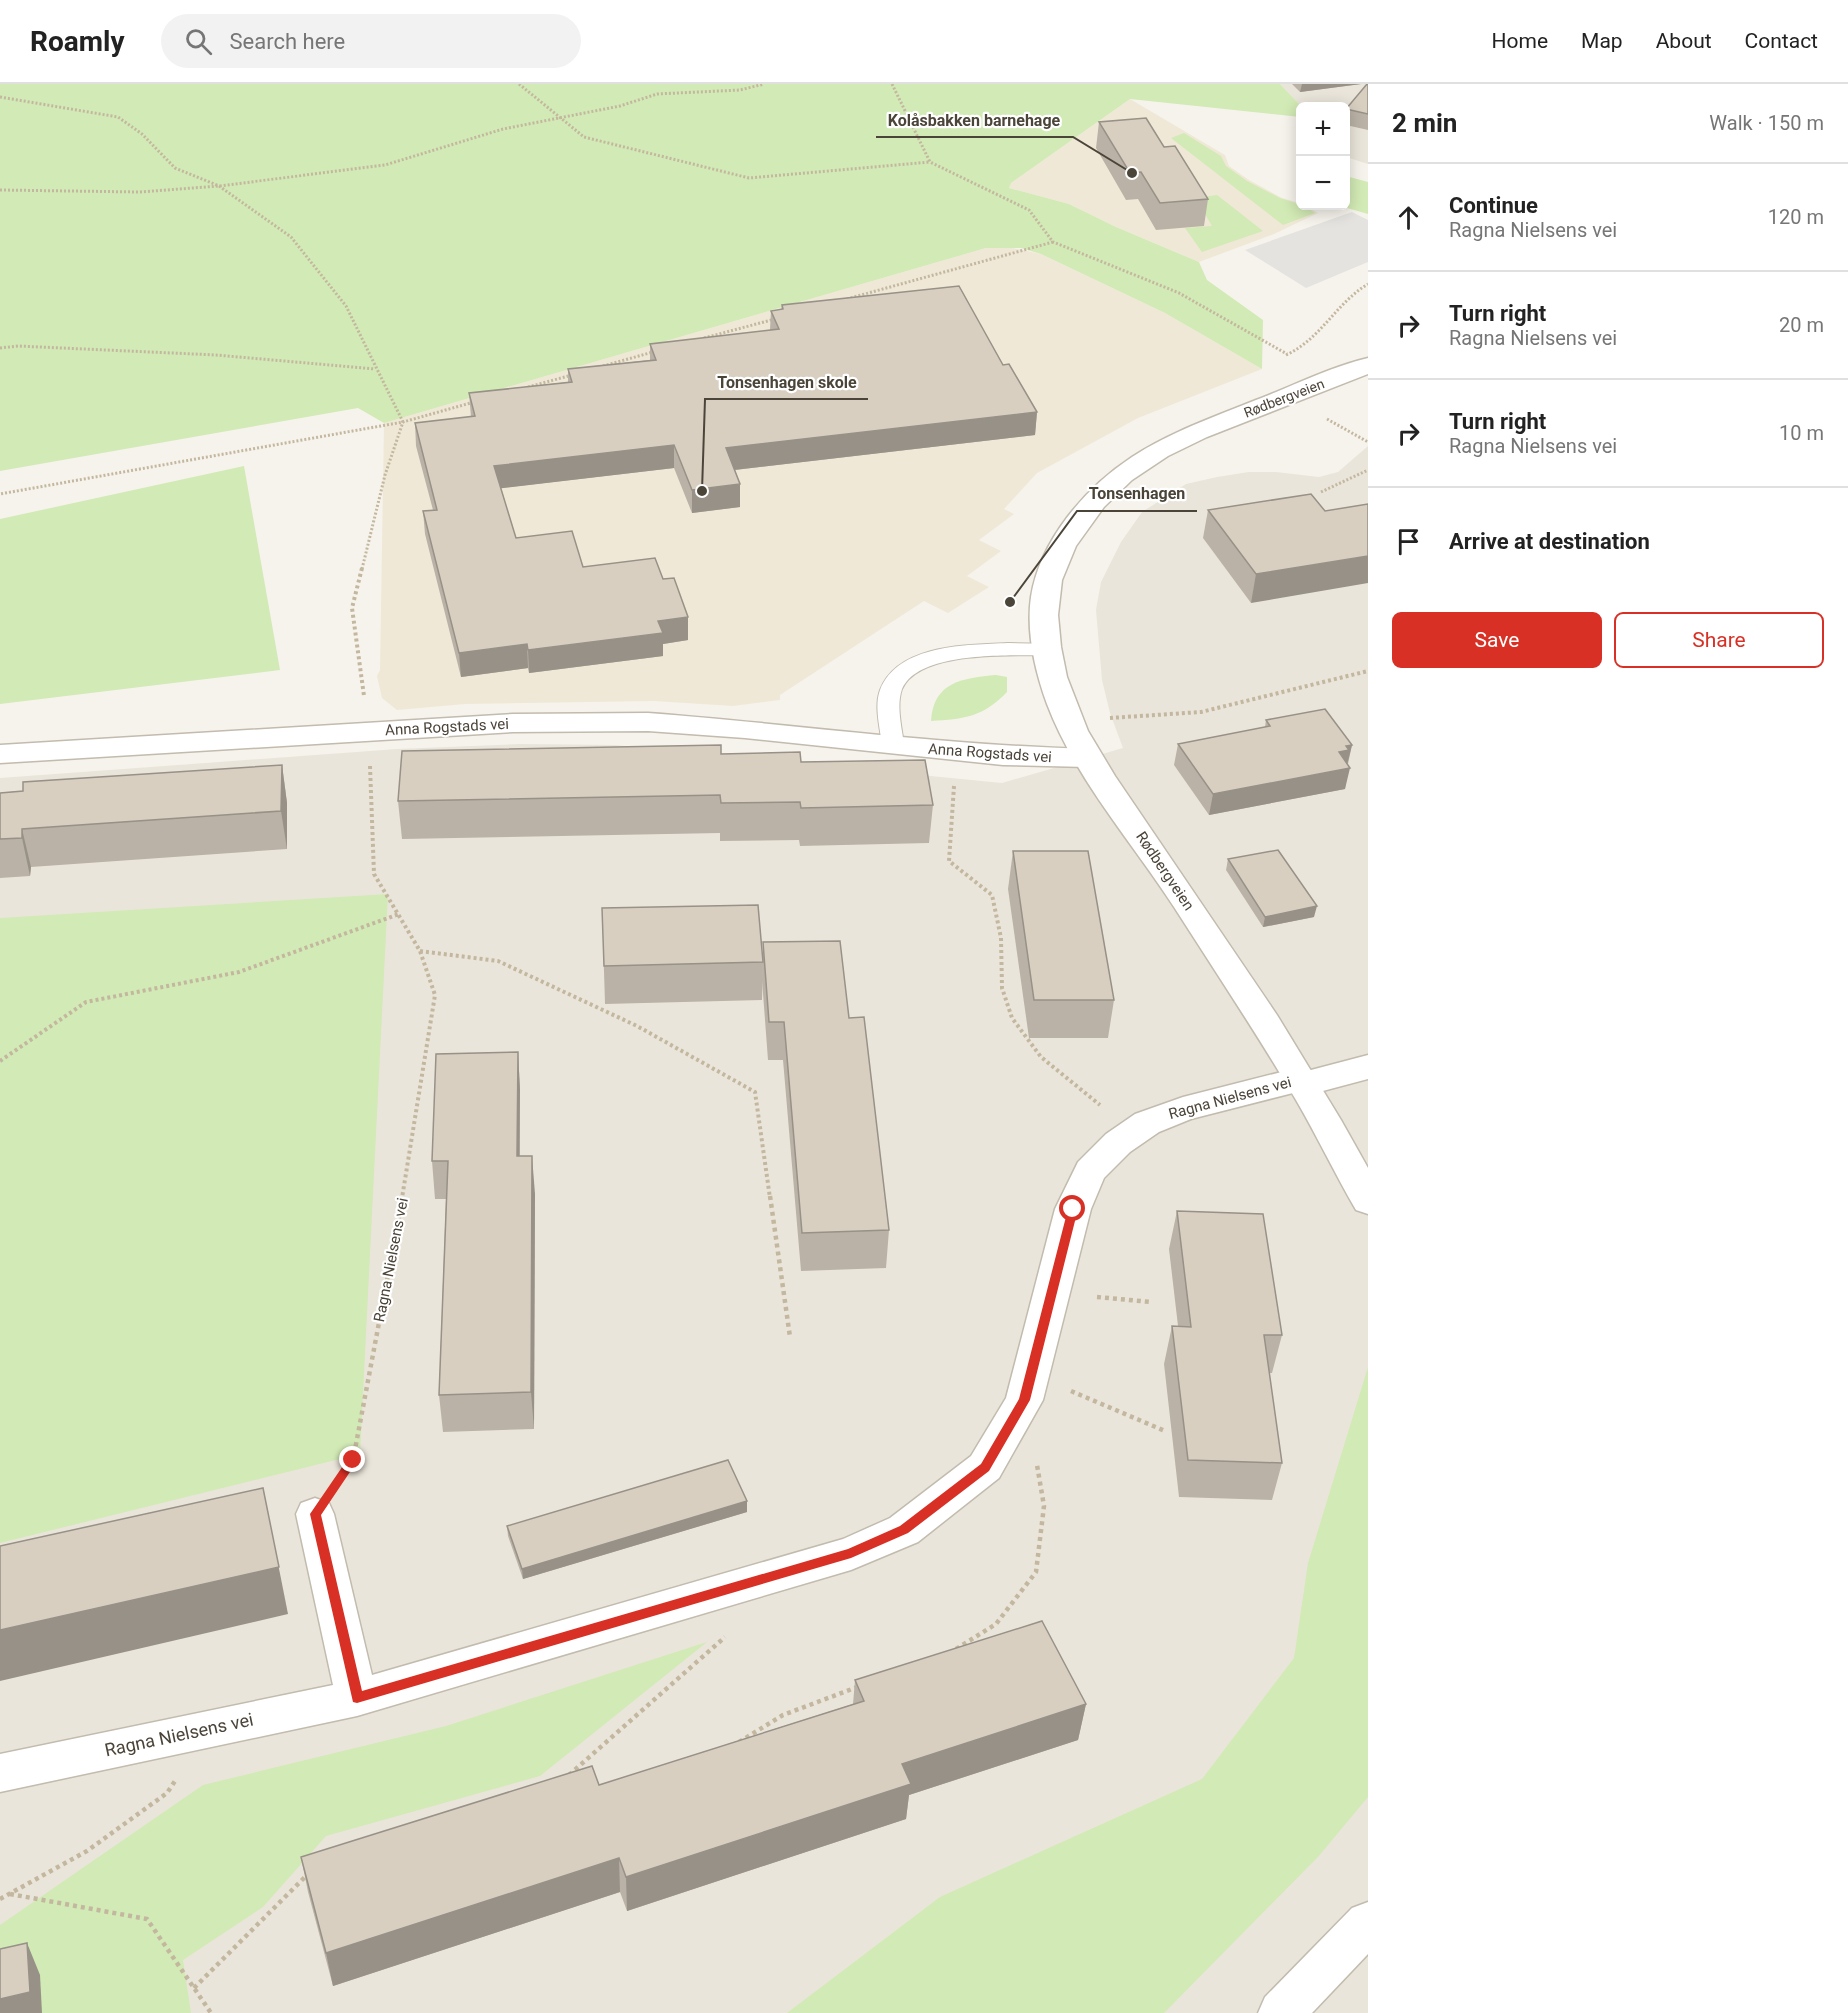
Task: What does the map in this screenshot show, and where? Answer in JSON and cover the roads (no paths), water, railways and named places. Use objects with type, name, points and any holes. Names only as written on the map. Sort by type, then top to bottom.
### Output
[{"type":"street","name":"Rødbergveien","points":[[1368,365],[1194,434],[1136,466],[1107,488],[1084,514],[1060,549],[1050,577],[1043,613],[1047,649],[1059,700],[1087,758],[1168,874],[1302,1082],[1368,1201]]},
{"type":"street","name":"Anna Rogstads vei","points":[[0,754],[513,723],[659,723],[745,729],[1003,756],[1087,758]]},
{"type":"street","points":[[1302,1082],[1368,1067]]},
{"type":"street","name":"Ragna Nielsens vei","points":[[0,1773],[357,1698],[851,1553],[904,1530],[985,1467],[1024,1400],[1073,1209],[1090,1171],[1133,1132],[1147,1123],[1183,1109],[1302,1082]]},
{"type":"street","points":[[315,1514],[357,1698]]},
{"type":"street","points":[[1281,2013],[1368,1923]]},
{"type":"lane","points":[[893,745],[888,704],[891,688],[900,672],[917,662],[939,655],[1047,649]]},
{"type":"place","name":"Kolåsbakken barnehage","points":[[1132,173]]},
{"type":"place","name":"Tonsenhagen skole","points":[[702,491]]},
{"type":"place","name":"Tonsenhagen","points":[[1010,602]]}]
